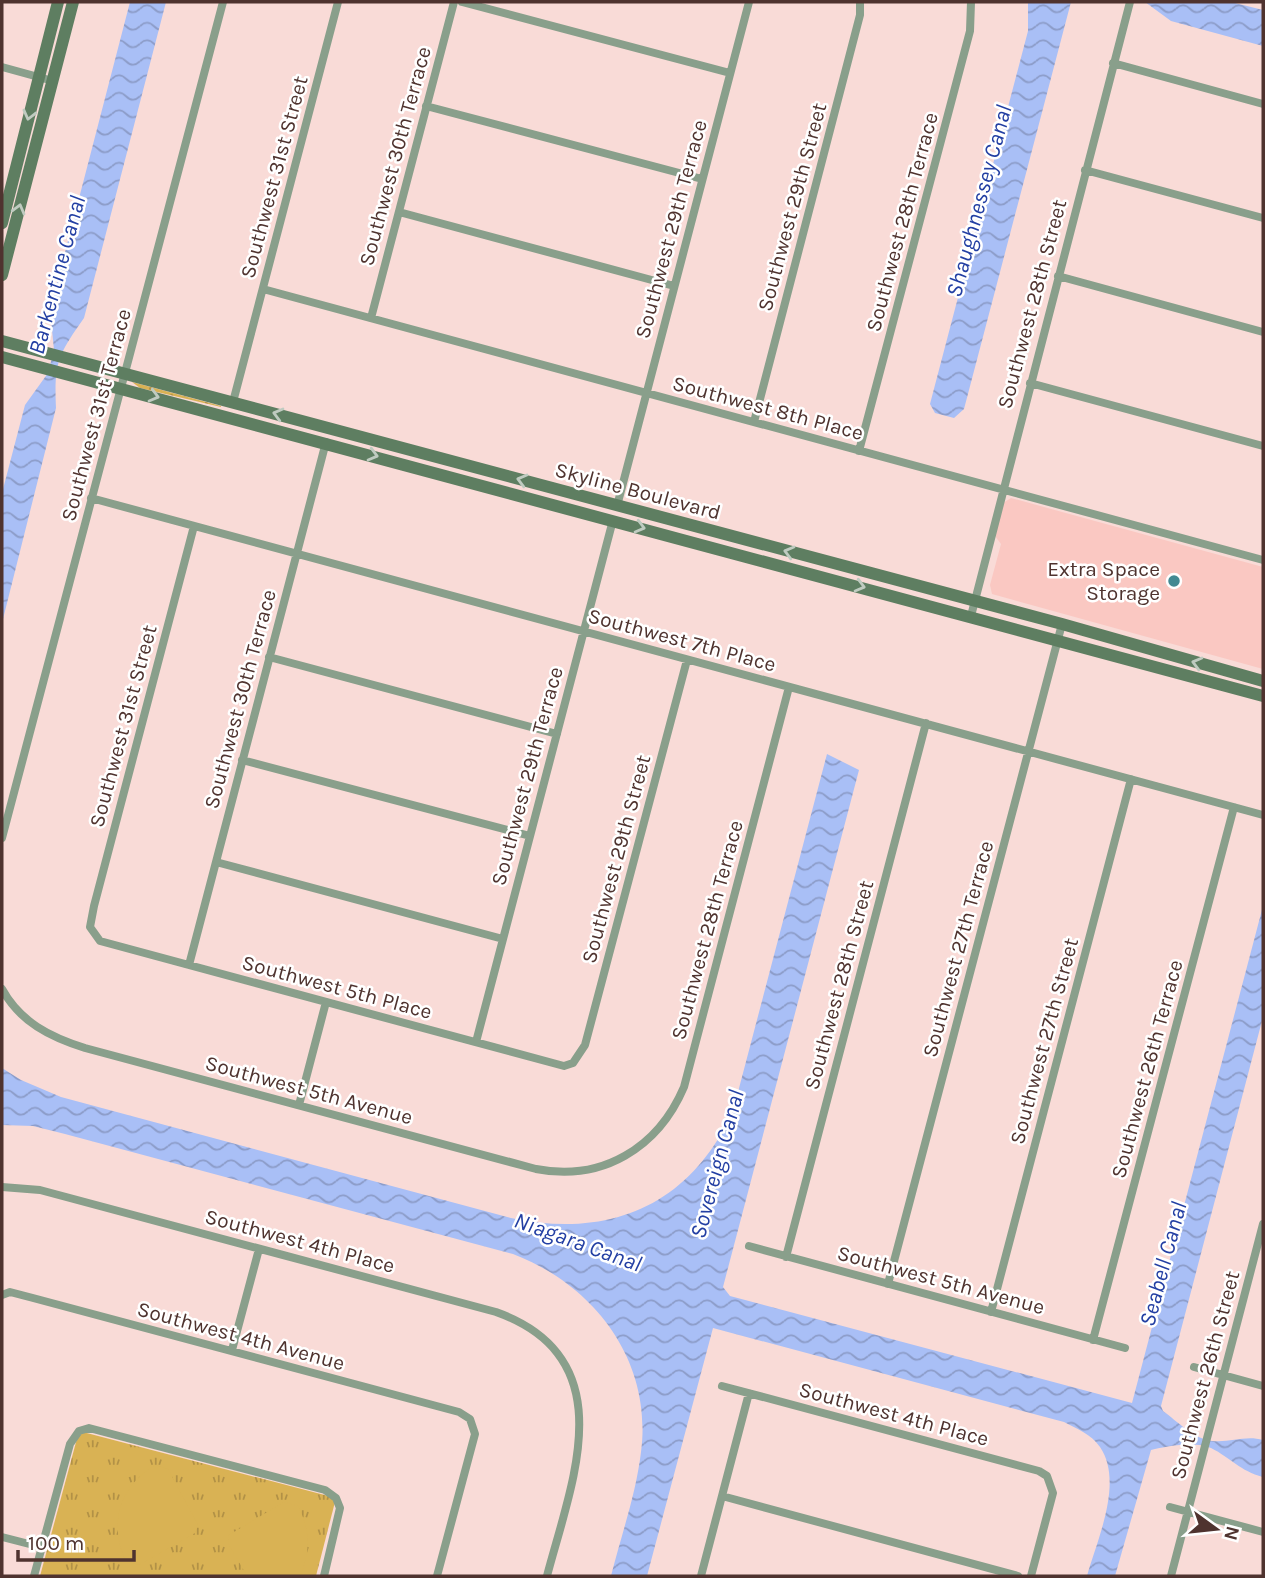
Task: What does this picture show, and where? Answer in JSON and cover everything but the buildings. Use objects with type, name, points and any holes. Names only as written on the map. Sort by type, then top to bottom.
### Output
[{"type":"street","points":[[2,223],[58,2]]},
{"type":"street","points":[[2,275],[73,2]]},
{"type":"street","name":"Southwest 31st Terrace","points":[[2,838],[223,2]]},
{"type":"street","name":"Southwest 31st Street","points":[[233,402],[338,2]]},
{"type":"street","name":"Southwest 30th Terrace","points":[[371,318],[454,2]]},
{"type":"street","points":[[462,2],[730,73]]},
{"type":"street","name":"Southwest 29th Terrace","points":[[617,506],[748,2]]},
{"type":"street","name":"Southwest 29th Street","points":[[754,422],[860,15],[860,2]]},
{"type":"street","name":"Southwest 28th Terrace","points":[[859,451],[970,31],[971,2]]},
{"type":"street","name":"Southwest 28th Street","points":[[971,616],[1130,2]]},
{"type":"street","points":[[1113,63],[1263,104]]},
{"type":"street","points":[[2,67],[53,81]]},
{"type":"street","points":[[426,106],[702,180]]},
{"type":"street","points":[[1086,170],[1263,218]]},
{"type":"street","points":[[399,212],[674,286]]},
{"type":"street","points":[[1058,276],[1263,332]]},
{"type":"street","name":"Southwest 8th Place","points":[[263,289],[1263,559]]},
{"type":"street","name":"Skyline Boulevard","points":[[2,341],[1062,624],[1263,681]]},
{"type":"street","name":"Skyline Boulevard","points":[[2,356],[1263,696]]},
{"type":"street","points":[[1030,383],[1263,446]]},
{"type":"street","points":[[229,416],[233,402]]},
{"type":"street","points":[[326,442],[329,428]]},
{"type":"street","name":"Southwest 30th Terrace","points":[[189,965],[326,442]]},
{"type":"street","name":"Southwest 7th Place","points":[[91,498],[1263,815]]},
{"type":"street","points":[[613,520],[617,506]]},
{"type":"street","name":"Southwest 29th Terrace","points":[[476,1042],[613,520]]},
{"type":"street","name":"Southwest 31st Street","points":[[93,935],[90,927],[93,906],[194,526]]},
{"type":"street","name":"Southwest 27th Terrace","points":[[888,1284],[1062,624]]},
{"type":"street","points":[[269,657],[557,734]]},
{"type":"street","name":"Southwest 29th Street","points":[[573,1063],[585,1045],[687,660]]},
{"type":"street","name":"Southwest 28th Terrace","points":[[621,1160],[657,1132],[684,1087],[789,687]]},
{"type":"street","name":"Southwest 28th Street","points":[[786,1256],[926,723]]},
{"type":"street","points":[[242,760],[530,836]]},
{"type":"street","name":"Southwest 27th Street","points":[[991,1312],[1131,779]]},
{"type":"street","name":"Southwest 26th Terrace","points":[[1093,1340],[1234,807]]},
{"type":"street","points":[[216,862],[503,939]]},
{"type":"street","name":"Southwest 5th Place","points":[[93,935],[100,942],[564,1066],[573,1063]]},
{"type":"street","name":"Southwest 5th Avenue","points":[[3,992],[31,1023],[57,1039],[299,1105],[546,1171],[590,1170],[621,1160]]},
{"type":"street","points":[[299,1105],[326,1002]]},
{"type":"street","name":"Southwest 4th Place","points":[[2,1187],[40,1190],[506,1316],[547,1344],[567,1372],[578,1400],[581,1440],[547,1576]]},
{"type":"street","name":"Southwest 26th Street","points":[[1171,1576],[1263,1224]]},
{"type":"street","name":"Southwest 5th Avenue","points":[[749,1246],[1125,1348]]},
{"type":"street","points":[[232,1350],[259,1249]]},
{"type":"street","name":"Southwest 4th Avenue","points":[[2,1295],[10,1292],[232,1350],[459,1412],[470,1419],[475,1434],[438,1576]]},
{"type":"street","points":[[1194,1367],[1263,1385]]},
{"type":"street","name":"Southwest 4th Place","points":[[722,1386],[1039,1471],[1052,1484],[1053,1493],[1031,1576]]},
{"type":"street","points":[[701,1576],[749,1393]]},
{"type":"street","points":[[34,1576],[70,1444],[79,1431],[89,1428],[325,1490],[336,1498],[339,1518],[324,1576]]},
{"type":"street","points":[[722,1496],[1018,1576]]},
{"type":"street","points":[[1170,1507],[1263,1532]]},
{"type":"street","points":[[2,1537],[41,1547]]},
{"type":"shaded area","points":[[1011,498],[1263,567],[1263,669],[992,594],[990,585],[1001,544],[995,536],[1003,503]]},
{"type":"green space","points":[[132,382],[221,406],[221,407],[140,388]]},
{"type":"green space","points":[[79,1431],[336,1498],[316,1576],[40,1576]]},
{"type":"green space","points":[[155,1465],[168,1469],[198,1525],[195,1533],[139,1565],[126,1561],[118,1533],[118,1520],[126,1495],[133,1484]]},
{"type":"green space","points":[[284,1502],[298,1506],[307,1532],[306,1559],[300,1576],[247,1576],[228,1543],[229,1535]]},
{"type":"water","points":[[130,2],[166,2],[84,318],[68,341],[57,369],[56,408],[2,623],[2,493],[25,405],[48,373],[54,350],[50,310]]},
{"type":"water","points":[[1028,2],[1071,2],[964,409],[954,418],[935,413],[930,404],[1028,31]]},
{"type":"water","points":[[1145,2],[1231,2],[1263,10],[1263,46],[1171,21]]},
{"type":"water","points":[[827,754],[859,770],[723,1287],[730,1296],[1132,1403],[1263,906],[1263,1017],[1161,1406],[1163,1411],[1186,1429],[1205,1440],[1263,1440],[1263,1477],[1205,1446],[1181,1445],[1151,1450],[1115,1576],[1087,1576],[1102,1529],[1110,1477],[1107,1461],[1100,1447],[1084,1432],[1064,1422],[713,1328],[647,1576],[611,1576],[636,1483],[641,1452],[642,1419],[638,1387],[627,1358],[612,1331],[593,1307],[569,1285],[543,1268],[513,1254],[65,1134],[33,1126],[2,1125],[2,1068],[21,1080],[61,1097],[511,1218],[581,1224],[613,1218],[643,1208],[670,1192],[694,1171],[715,1144],[733,1111]]},
{"type":"place","name":"Extra Space Storage","points":[[1174,581]]},
{"type":"water label","name":"Shaughnessey Canal","points":[[979,201]]},
{"type":"water label","name":"Barkentine Canal","points":[[57,275]]},
{"type":"water label","name":"Sovereign Canal","points":[[717,1164]]},
{"type":"water label","name":"Niagara Canal","points":[[578,1242]]},
{"type":"water label","name":"Seabell Canal","points":[[1163,1264]]}]
